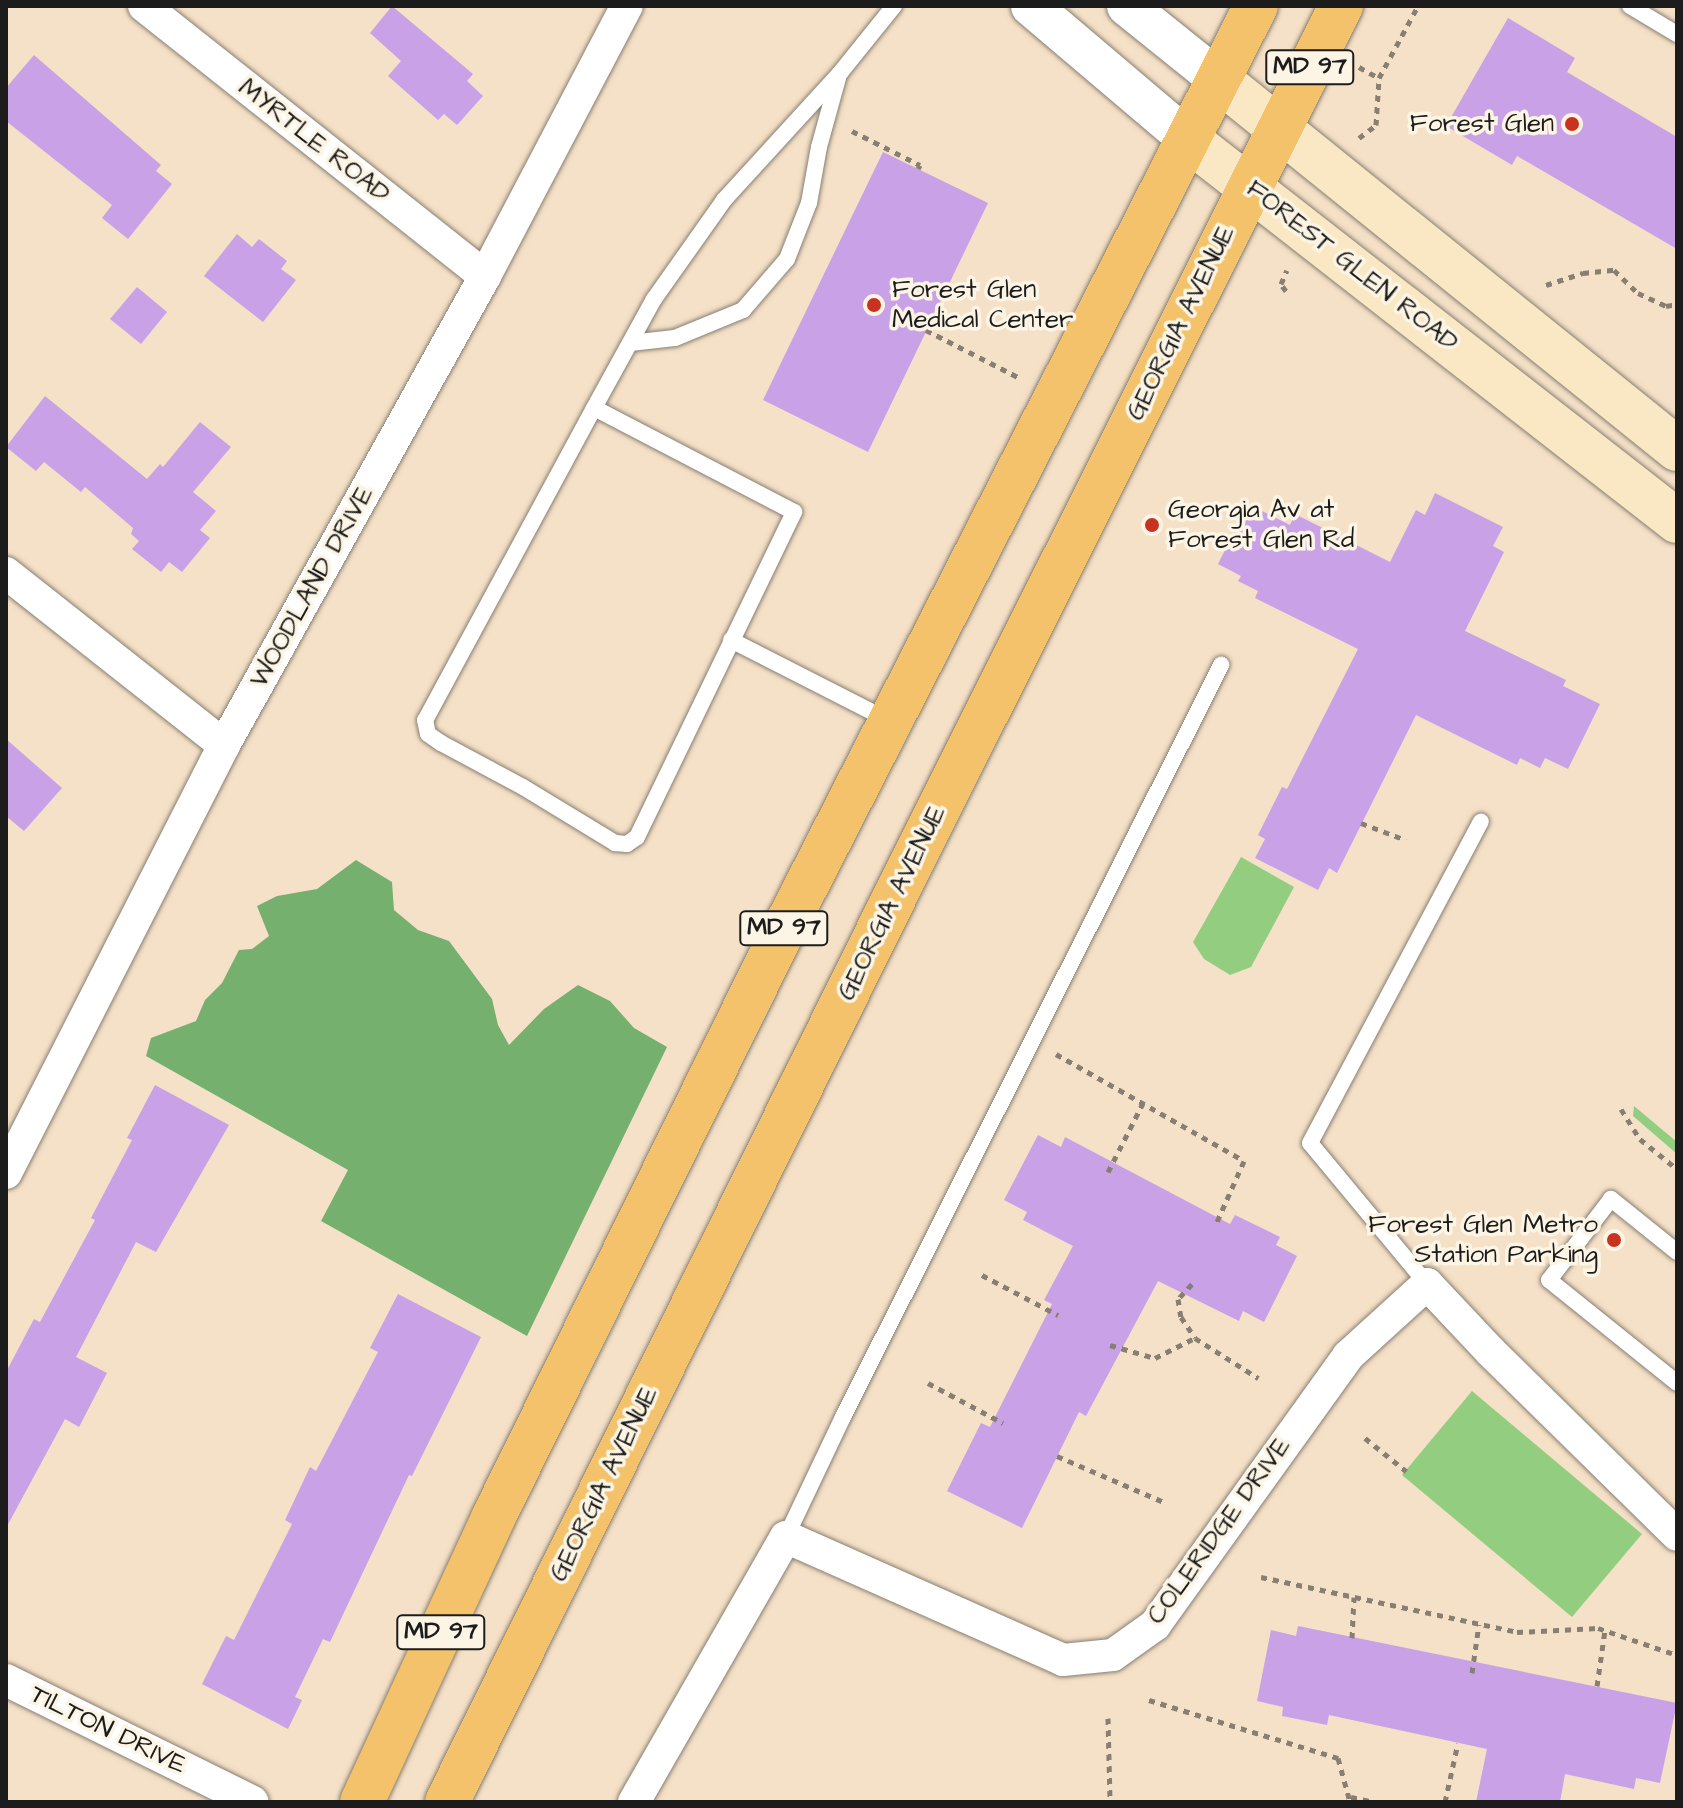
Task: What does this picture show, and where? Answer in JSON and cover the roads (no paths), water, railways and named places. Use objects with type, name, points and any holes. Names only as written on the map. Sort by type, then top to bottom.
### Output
[{"type":"main road","name":"MD 97","points":[[362,1802],[493,1518],[889,721],[1190,141],[1256,6]]},
{"type":"main road","name":"GEORGIA AVENUE","points":[[447,1802],[1341,6]]},
{"type":"main road","points":[[1219,80],[1677,449]]},
{"type":"main road","name":"FOREST GLEN ROAD","points":[[1190,141],[1677,521]]},
{"type":"street","name":"MYRTLE ROAD","points":[[144,6],[485,276]]},
{"type":"street","name":"WOODLAND DRIVE","points":[[6,1173],[224,745],[485,276],[627,6]]},
{"type":"street","name":"FOREST GLEN ROAD","points":[[1031,6],[1190,141]]},
{"type":"street","points":[[1127,6],[1219,80]]},
{"type":"street","points":[[6,573],[224,745]]},
{"type":"street","points":[[1427,1284],[1491,1352],[1677,1535]]},
{"type":"street","name":"COLERIDGE DRIVE","points":[[786,1537],[1063,1660],[1113,1655],[1155,1625],[1348,1356],[1427,1284]]},
{"type":"street","points":[[634,1802],[786,1537]]},
{"type":"street","name":"TILTON DRIVE","points":[[6,1680],[253,1802]]},
{"type":"lane","points":[[594,408],[794,512],[637,837],[627,844],[615,843],[428,734],[425,720],[594,408],[654,299],[724,200],[840,73],[894,6]]},
{"type":"lane","points":[[1630,6],[1677,34]]},
{"type":"lane","points":[[630,343],[675,338],[743,310],[787,259],[809,203],[819,147],[840,73]]},
{"type":"lane","points":[[731,640],[889,721]]},
{"type":"lane","points":[[786,1537],[843,1417],[1221,665]]},
{"type":"lane","points":[[1427,1284],[1310,1143],[1481,822]]},
{"type":"lane","points":[[1677,1252],[1611,1199],[1549,1280],[1677,1383]]},
{"type":"place","name":"Forest Glen","points":[[1572,124]]},
{"type":"place","name":"Forest Glen Medical Center","points":[[874,305]]},
{"type":"place","name":"Georgia Av at Forest Glen Rd","points":[[1152,525]]},
{"type":"place","name":"Forest Glen Metro Station Parking","points":[[1614,1240]]}]
